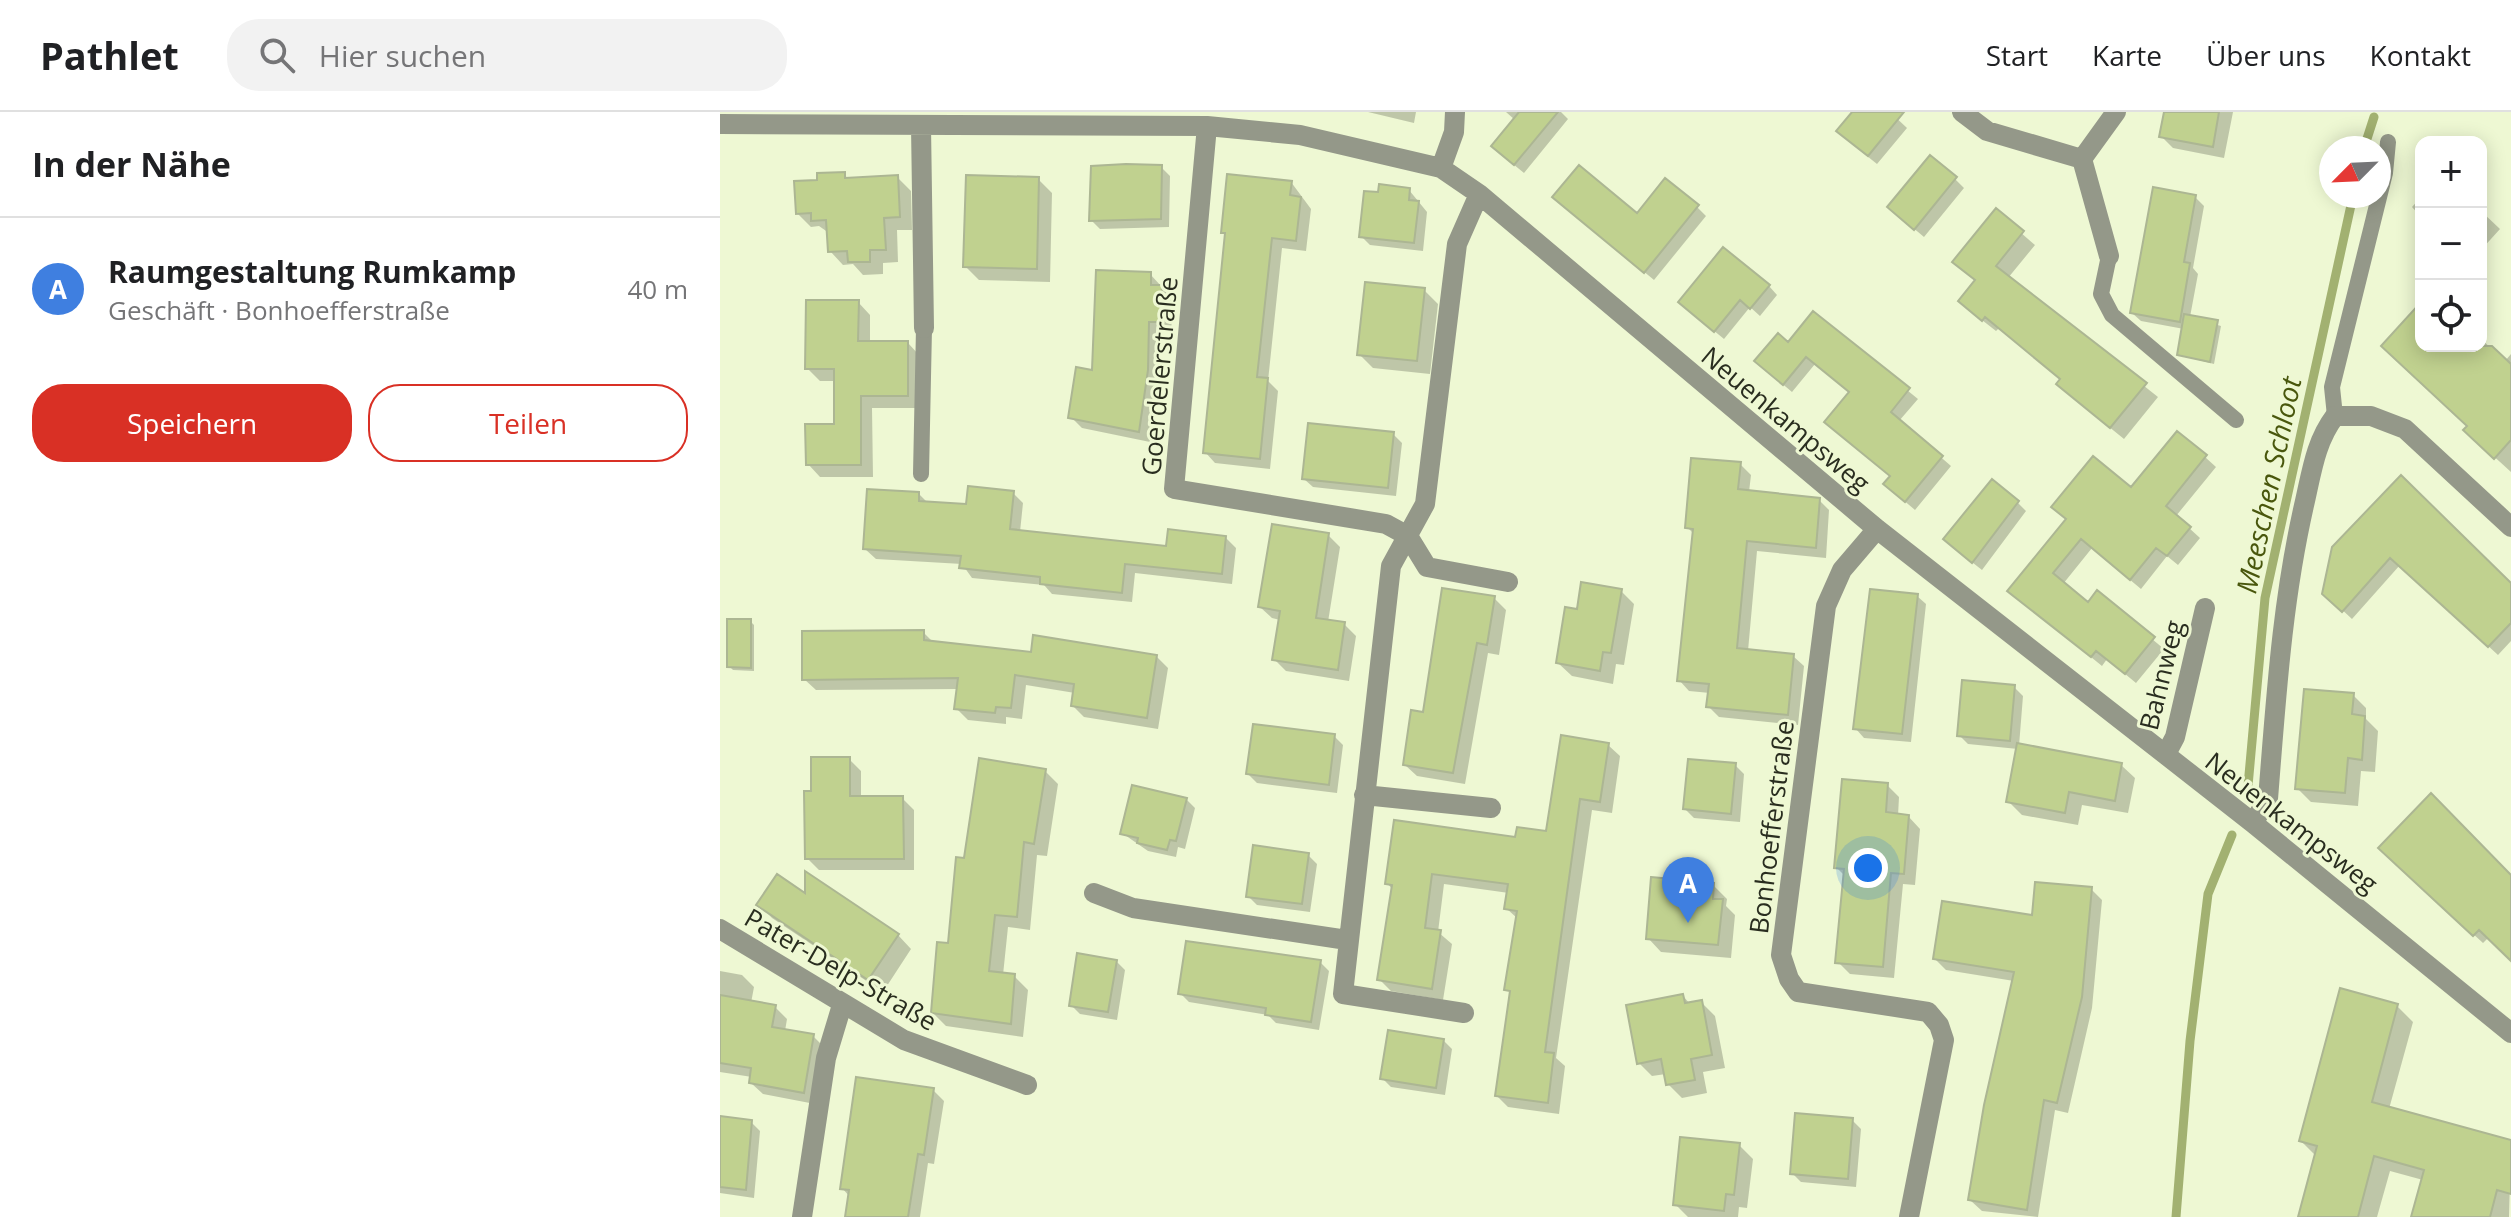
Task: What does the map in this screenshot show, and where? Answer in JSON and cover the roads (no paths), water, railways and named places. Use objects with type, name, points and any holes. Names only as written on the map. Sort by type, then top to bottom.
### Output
[{"type":"street","points":[[1441,168],[1454,132],[1455,112]]},
{"type":"street","points":[[1962,112],[1987,131],[2082,159]]},
{"type":"street","points":[[2082,159],[2116,112]]},
{"type":"street","name":"Neuenkampsweg","points":[[720,124],[921,126],[1186,118],[1207,126],[1300,135],[1441,168],[1479,194],[1877,529],[2253,823],[2511,1033]]},
{"type":"street","points":[[921,126],[924,328]]},
{"type":"street","name":"Goerdelerstraße","points":[[1207,126],[1174,489],[1386,524],[1408,536]]},
{"type":"street","points":[[2082,159],[2109,256]]},
{"type":"street","points":[[1464,1013],[1343,994],[1391,566],[1425,504],[1457,244],[1479,194]]},
{"type":"street","points":[[2253,823],[2268,799],[2284,606],[2294,547],[2320,436],[2335,416],[2371,416],[2405,429],[2511,527]]},
{"type":"street","name":"Bonhoefferstraße","points":[[1877,529],[1842,570],[1826,606],[1781,955],[1789,979],[1798,992],[1928,1012],[1939,1025],[1944,1040],[1909,1217]]},
{"type":"street","points":[[1408,536],[1427,567],[1508,582]]},
{"type":"street","name":"Bahnweg","points":[[2166,754],[2175,737],[2205,608]]},
{"type":"street","points":[[1364,795],[1491,808]]},
{"type":"street","points":[[1094,893],[1133,908],[1347,940]]},
{"type":"street","name":"Pater-Delp-Straße","points":[[720,929],[842,1005],[933,1052],[1027,1085]]},
{"type":"street","points":[[802,1217],[826,1058],[842,1005]]},
{"type":"lane","points":[[2335,416],[2332,387],[2376,208]]},
{"type":"lane","points":[[2109,256],[2101,294],[2112,315],[2236,420]]},
{"type":"lane","points":[[921,474],[924,328]]},
{"type":"waterway","name":"Meeschen Schloot","points":[[2368,136],[2374,117]]},
{"type":"waterway","name":"Meeschen Schloot","points":[[2248,786],[2265,598],[2350,208]]},
{"type":"waterway","name":"Meeschen Schloot","points":[[2176,1217],[2190,1041],[2208,894],[2232,835]]},
{"type":"place","name":"Raumgestaltung Rumkamp","points":[[1688,923]]}]
